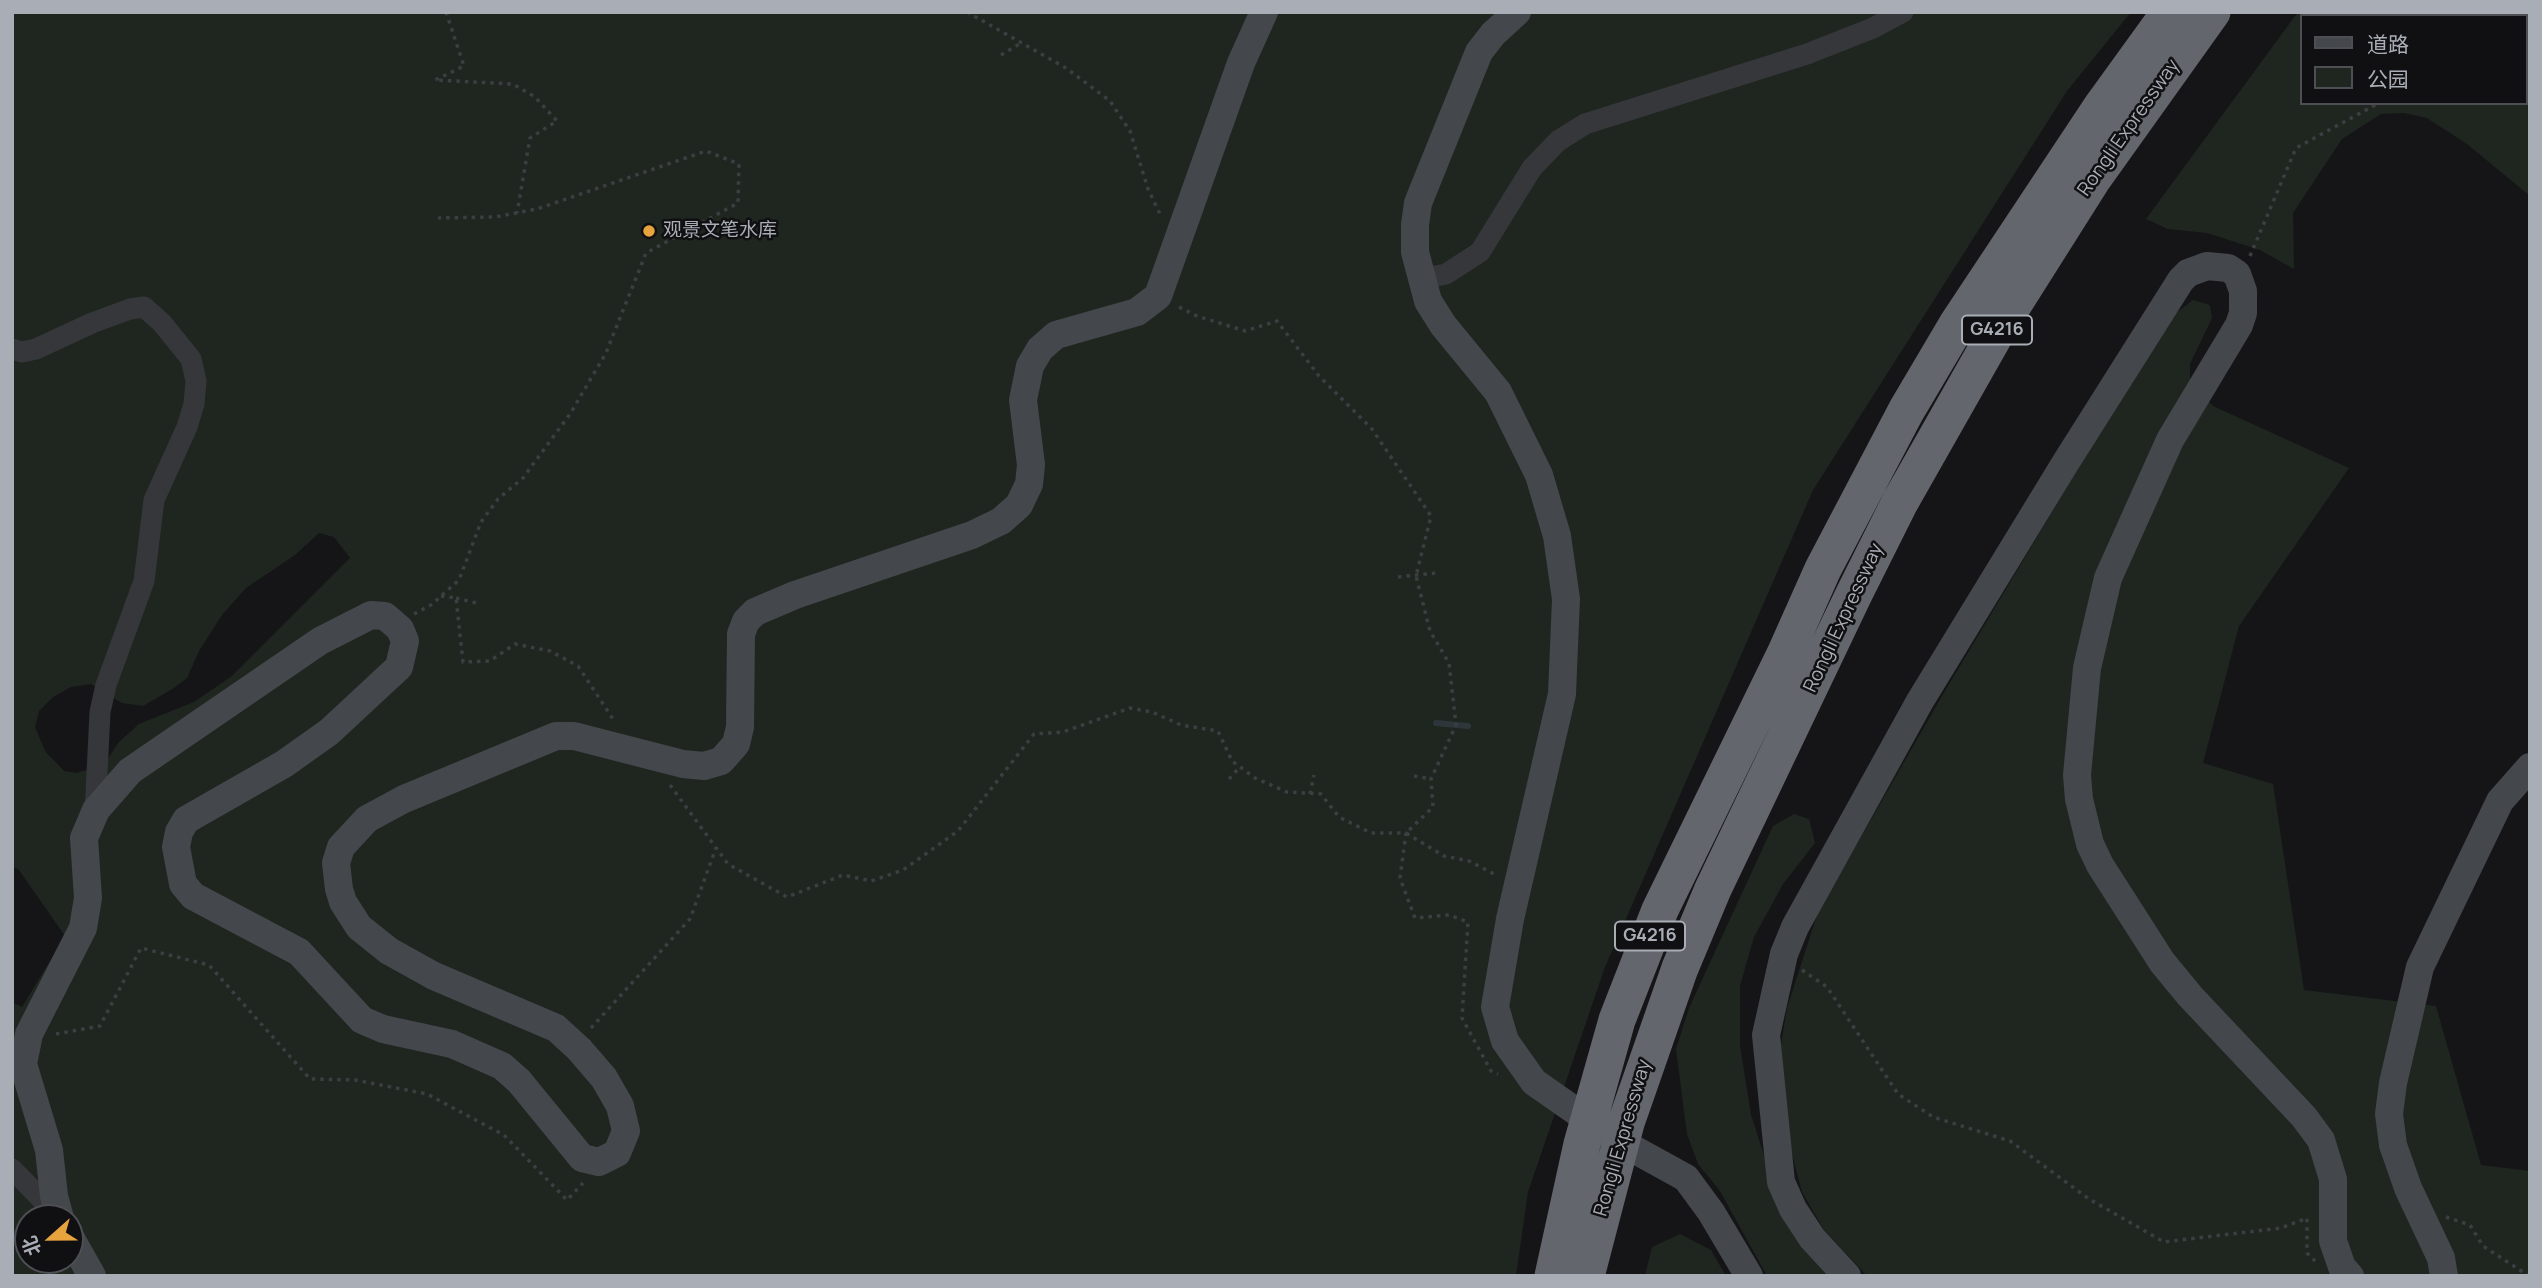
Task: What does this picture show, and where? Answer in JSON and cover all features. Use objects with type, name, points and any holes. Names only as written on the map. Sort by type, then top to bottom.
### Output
[{"type":"highway","name":"Rongli Expressway","points":[[1579,1253],[1617,1020],[1660,910],[1863,489],[1952,334],[2087,127],[2170,12]]},
{"type":"highway","name":"Rongli Expressway","points":[[1553,1276],[1579,1253],[1650,1045],[1713,889],[1900,502],[2001,324],[2092,180],[2211,12]]},
{"type":"street","points":[[56,1204],[49,1150],[23,1064],[28,1039],[83,928],[88,898],[84,838],[95,814],[114,788],[141,763],[320,641],[370,615],[385,616],[401,629],[405,641],[399,667],[329,732],[284,764],[186,820],[179,832],[176,847],[183,884],[193,896],[299,952],[362,1020],[383,1029],[452,1044],[502,1066],[519,1081],[583,1158],[592,1163],[605,1161],[622,1147],[625,1123],[604,1078],[576,1045],[556,1028],[433,976],[390,951],[359,927],[339,889],[337,863],[341,847],[351,832],[367,818],[404,799],[556,736],[574,736],[649,756],[704,766],[729,755],[736,744],[740,727],[741,634],[746,621],[755,612],[795,594],[972,535],[1002,521],[1019,505],[1029,484],[1031,465],[1023,400],[1024,381],[1040,349],[1067,330],[1137,312],[1158,296],[1241,63],[1264,12]]},
{"type":"street","points":[[1517,12],[1493,34],[1479,52],[1418,203],[1415,253],[1428,301],[1443,325],[1486,376],[1523,436],[1549,505],[1562,567],[1566,631],[1562,694],[1519,881],[1495,1007],[1514,1057],[1546,1092],[1617,1140],[1686,1178],[1712,1212],[1749,1276]]},
{"type":"street","points":[[1420,279],[1446,274],[1480,252],[1532,168],[1559,141],[1585,124],[1818,50],[1903,12]]},
{"type":"street","points":[[1847,1276],[1812,1238],[1793,1209],[1781,1182],[1766,1035],[1783,957],[1795,927],[1920,701],[2180,280],[2197,269],[2218,266],[2237,274],[2240,281],[2244,300],[2239,325],[2170,440],[2108,578],[2087,667],[2077,775],[2079,799],[2090,844],[2100,865],[2162,962],[2189,996],[2304,1117],[2320,1140],[2333,1179],[2333,1241],[2342,1266],[2350,1276]]},
{"type":"street","points":[[12,349],[22,352],[36,349],[130,309],[144,307],[162,323],[191,359],[196,382],[194,404],[187,427],[154,500],[144,581],[106,685],[100,712],[95,814]]},
{"type":"street","points":[[2444,1276],[2441,1258],[2393,1144],[2389,1114],[2420,967],[2500,801],[2530,767]]},
{"type":"street","points":[[12,1169],[46,1204]]},
{"type":"path","points":[[446,12],[464,66],[435,80],[513,84],[535,97],[556,121],[530,138],[517,213]]},
{"type":"path","points":[[967,12],[1066,68],[1110,101],[1130,131],[1148,189],[1175,245]]},
{"type":"path","points":[[1001,55],[1021,43]]},
{"type":"path","points":[[2240,281],[2296,148],[2375,105]]},
{"type":"path","points":[[385,616],[411,616],[441,596],[458,580],[481,522],[498,499],[523,478],[570,414],[606,353],[646,253],[738,203],[739,164],[706,151],[517,213],[495,217],[438,218]]},
{"type":"path","points":[[1158,296],[1197,316],[1245,331],[1277,321],[1319,376],[1372,429],[1431,516],[1416,576],[1430,631],[1449,663],[1456,726],[1431,779],[1433,807],[1406,833],[1400,878],[1415,918],[1449,915],[1468,922],[1462,1018],[1491,1072],[1502,1076]]},
{"type":"path","points":[[1398,577],[1436,573]]},
{"type":"path","points":[[441,596],[476,603]]},
{"type":"path","points":[[456,598],[463,662],[490,661],[515,644],[550,651],[578,666],[629,743],[649,756],[728,864],[787,897],[843,874],[871,881],[903,870],[958,831],[1034,734],[1063,732],[1130,708],[1152,712],[1181,724],[1218,731],[1232,761],[1255,778],[1287,792],[1321,794],[1339,817],[1371,833],[1406,833],[1444,856],[1469,861],[1496,875],[1519,881]]},
{"type":"path","points":[[1229,779],[1240,766]]},
{"type":"path","points":[[1311,793],[1314,775]]},
{"type":"path","points":[[1413,776],[1431,779]]},
{"type":"path","points":[[576,1045],[690,919],[716,848]]},
{"type":"path","points":[[28,1039],[100,1026],[141,948],[209,965],[310,1079],[355,1080],[426,1094],[504,1135],[567,1200],[605,1161]]},
{"type":"path","points":[[1783,957],[1827,987],[1898,1094],[1933,1117],[2010,1141],[2089,1199],[2164,1242],[2281,1228],[2306,1218],[2307,1253],[2321,1268]]},
{"type":"path","points":[[2420,1213],[2444,1216],[2470,1225],[2483,1246],[2529,1276]]},
{"type":"green space","points":[[12,12],[2131,12],[2067,91],[1813,490],[1605,967],[1528,1192],[1516,1276],[12,1276],[12,1002],[22,1007],[65,936],[19,870],[12,866]],"holes":[[[319,533],[334,537],[350,558],[232,676],[194,702],[139,724],[119,742],[104,764],[77,773],[64,771],[45,751],[35,727],[39,711],[53,697],[71,687],[91,684],[122,703],[143,706],[187,678],[199,651],[222,615],[246,588],[295,555]]]},
{"type":"green space","points":[[2298,12],[2530,12],[2530,196],[2467,144],[2427,118],[2404,113],[2381,114],[2342,139],[2293,213],[2294,269],[2260,250],[2207,233],[2168,229],[2146,219]]},
{"type":"green space","points":[[2193,300],[2210,305],[2212,318],[2190,364],[2190,381],[2213,406],[2349,468],[2239,626],[2203,763],[2273,784],[2304,990],[2436,1006],[2481,1165],[2530,1171],[2530,1276],[1867,1276],[1824,1230],[1802,1192],[1791,1150],[1778,1063],[1787,1008],[1818,912],[1942,696],[2091,447],[2172,316]]},
{"type":"green space","points":[[1794,814],[1809,819],[1815,843],[1783,884],[1754,937],[1740,986],[1740,1046],[1751,1115],[1775,1189],[1833,1276],[1767,1276],[1720,1191],[1698,1164],[1687,1134],[1676,1049],[1689,1008],[1773,826]]},
{"type":"green space","points":[[1680,1234],[1711,1250],[1726,1276],[1645,1276],[1652,1247]]},
{"type":"waterway","points":[[1436,723],[1468,726]]},
{"type":"place","name":"观景文笔水库","points":[[649,231]]}]
